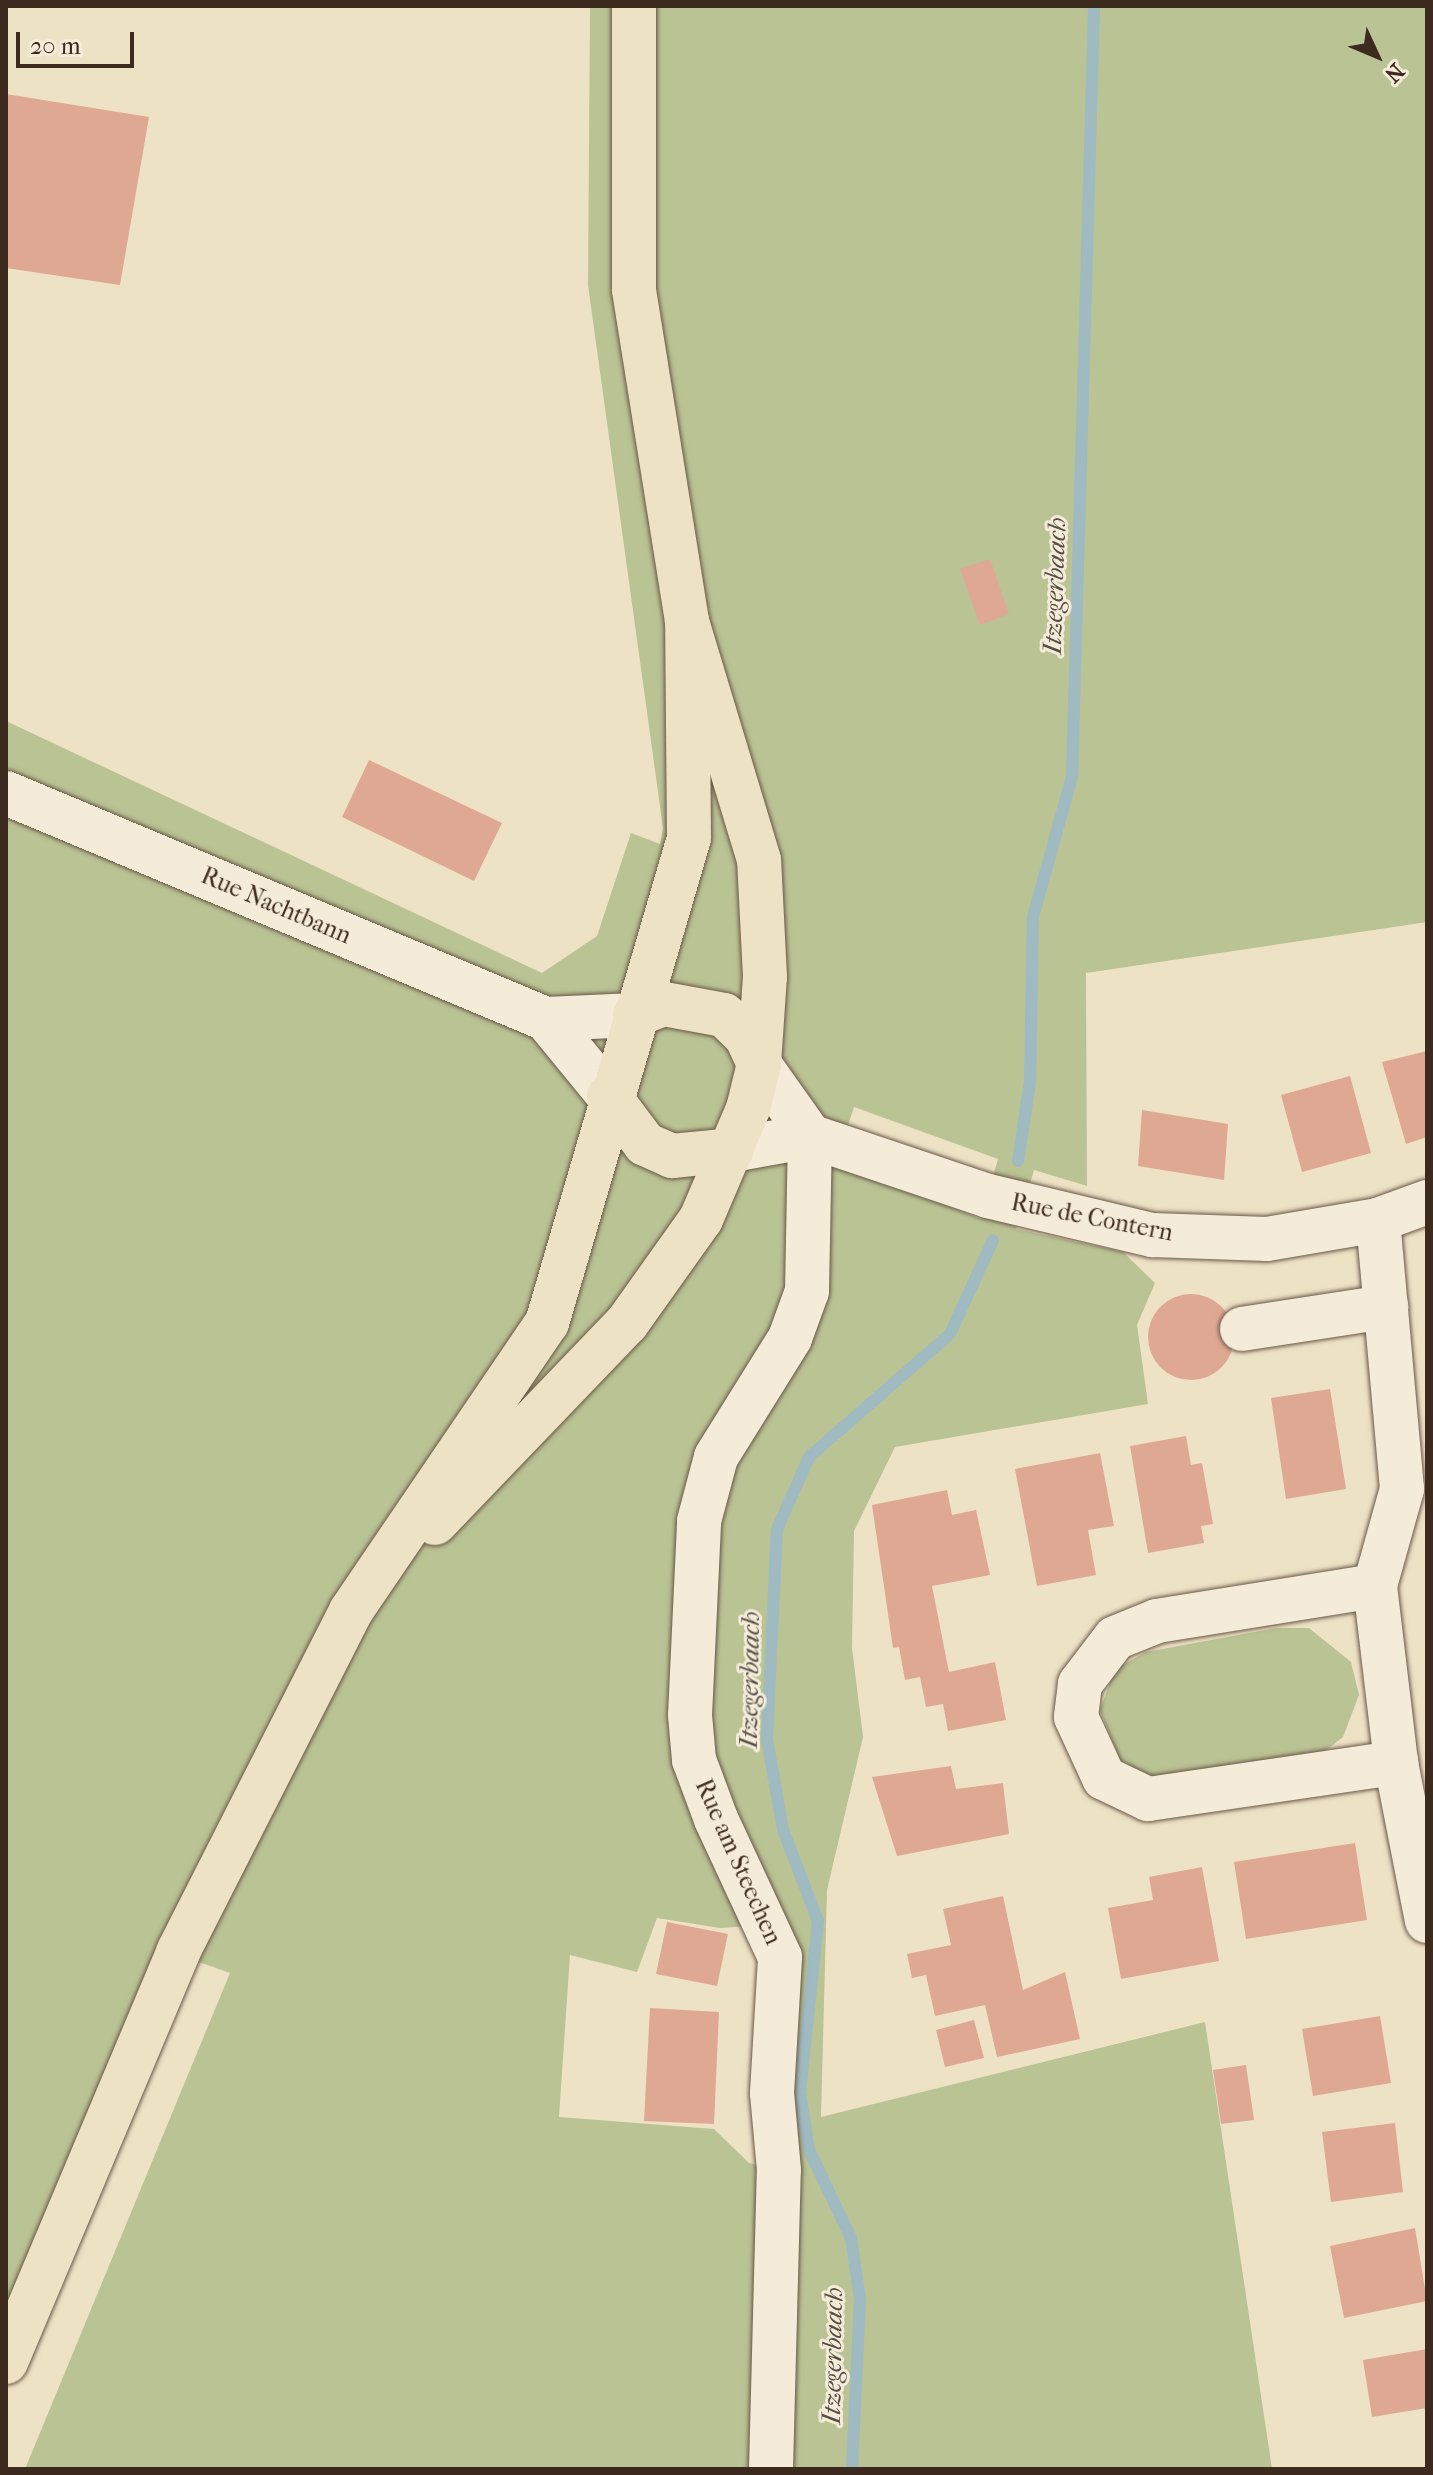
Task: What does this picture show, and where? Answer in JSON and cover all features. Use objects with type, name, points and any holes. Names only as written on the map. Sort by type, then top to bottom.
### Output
[{"type":"main road","points":[[351,1611],[627,1323],[701,1219],[732,1150],[759,1064],[765,977],[759,860],[687,621],[634,290],[634,6]]},
{"type":"main road","points":[[6,2362],[178,1952],[351,1611],[547,1323],[590,1186],[609,1096],[689,838],[687,621]]},
{"type":"main road","points":[[635,1015],[664,1004],[724,1015],[746,1036],[759,1064]]},
{"type":"main road","points":[[609,1096],[645,1144],[672,1156],[732,1150]]},
{"type":"street","name":"Rue Nachtbann","points":[[6,793],[546,1019],[635,1015]]},
{"type":"street","name":"Rue Nachtbann","points":[[546,1019],[609,1096]]},
{"type":"street","points":[[759,1064],[810,1136]]},
{"type":"street","name":"Rue de Contern","points":[[732,1150],[810,1136],[988,1196],[1152,1235],[1252,1239],[1378,1220],[1427,1202]]},
{"type":"street","name":"Rue am Steechen","points":[[771,2469],[779,2170],[772,2093],[780,1957],[716,1819],[694,1760],[690,1715],[699,1521],[716,1457],[790,1338],[807,1291],[810,1136]]},
{"type":"street","points":[[1378,1220],[1402,1489],[1375,1586],[1396,1763],[1427,1921]]},
{"type":"street","points":[[1242,1329],[1386,1307]]},
{"type":"street","points":[[1375,1586],[1157,1621],[1115,1638],[1080,1684],[1076,1717],[1104,1778],[1148,1799],[1396,1763]]},
{"type":"green space","points":[[590,6],[1427,6],[1427,922],[1086,973],[1087,1186],[1034,1170],[1016,1229],[1123,1252],[1155,1283],[1137,1325],[1148,1404],[895,1447],[854,1531],[852,1648],[863,1737],[827,1890],[821,2117],[1205,2022],[1272,2469],[25,2469],[230,1973],[159,1948],[6,2328],[6,721],[542,973],[597,936],[631,833],[660,844],[663,828],[588,285]],"holes":[[[854,1107],[998,1159],[981,1219],[890,1183],[841,1146]],[[657,1918],[720,1928],[768,1925],[778,2170],[749,2163],[714,2129],[559,2117],[570,1955],[637,1972]]]},
{"type":"green space","points":[[1276,1628],[1309,1628],[1351,1662],[1359,1695],[1343,1737],[1324,1752],[1149,1777],[1120,1760],[1100,1710],[1115,1669],[1146,1652]]},
{"type":"building","points":[[6,94],[149,117],[120,285],[6,268]]},
{"type":"building","points":[[990,559],[1009,614],[980,625],[960,569]]},
{"type":"building","points":[[369,760],[502,823],[474,881],[342,817]]},
{"type":"building","points":[[1427,1051],[1427,1137],[1406,1144],[1382,1062]]},
{"type":"building","points":[[1350,1076],[1371,1153],[1302,1172],[1281,1095]]},
{"type":"building","points":[[1142,1110],[1228,1124],[1224,1180],[1138,1166]]},
{"type":"building","points":[[1191,1294],[1207,1298],[1221,1307],[1230,1321],[1234,1337],[1230,1353],[1221,1367],[1207,1376],[1191,1380],[1175,1376],[1161,1367],[1152,1353],[1148,1337],[1152,1321],[1161,1307],[1175,1298]]},
{"type":"building","points":[[1330,1389],[1346,1489],[1286,1499],[1271,1398]]},
{"type":"building","points":[[1186,1436],[1191,1465],[1202,1463],[1213,1524],[1201,1526],[1204,1543],[1148,1553],[1130,1446]]},
{"type":"building","points":[[1100,1453],[1114,1526],[1088,1530],[1096,1575],[1037,1586],[1015,1469]]},
{"type":"building","points":[[947,1490],[952,1515],[976,1510],[990,1575],[932,1586],[949,1672],[995,1662],[1006,1720],[948,1731],[943,1704],[926,1707],[920,1677],[905,1680],[899,1647],[893,1648],[872,1505]]},
{"type":"building","points":[[951,1766],[956,1789],[1003,1783],[1009,1834],[897,1856],[872,1777]]},
{"type":"building","points":[[1355,1843],[1367,1920],[1246,1939],[1234,1862]]},
{"type":"building","points":[[1202,1867],[1219,1961],[1121,1979],[1108,1908],[1153,1900],[1149,1877]]},
{"type":"building","points":[[1003,1896],[1023,1990],[1065,1972],[1080,2039],[997,2057],[985,2005],[935,2016],[926,1975],[912,1978],[907,1954],[951,1945],[943,1909]]},
{"type":"building","points":[[667,1922],[728,1934],[717,1986],[656,1974]]},
{"type":"building","points":[[650,2008],[719,2012],[714,2124],[644,2121]]},
{"type":"building","points":[[1380,2016],[1391,2083],[1313,2096],[1302,2029]]},
{"type":"building","points":[[974,2020],[984,2058],[945,2067],[936,2030]]},
{"type":"building","points":[[1246,2065],[1254,2120],[1221,2124],[1213,2070]]},
{"type":"building","points":[[1395,2123],[1403,2192],[1331,2202],[1322,2132]]},
{"type":"building","points":[[1415,2228],[1427,2301],[1344,2318],[1330,2246]]},
{"type":"building","points":[[1427,2349],[1427,2408],[1372,2417],[1363,2360]]},
{"type":"waterway","name":"Itzegerbaach","points":[[1018,1161],[1030,1082],[1033,917],[1072,776],[1094,6]]},
{"type":"waterway","name":"Itzegerbaach","points":[[852,2469],[860,2299],[851,2238],[809,2150],[800,2093],[818,1921],[783,1830],[767,1739],[777,1529],[809,1457],[950,1334],[993,1240]]}]
